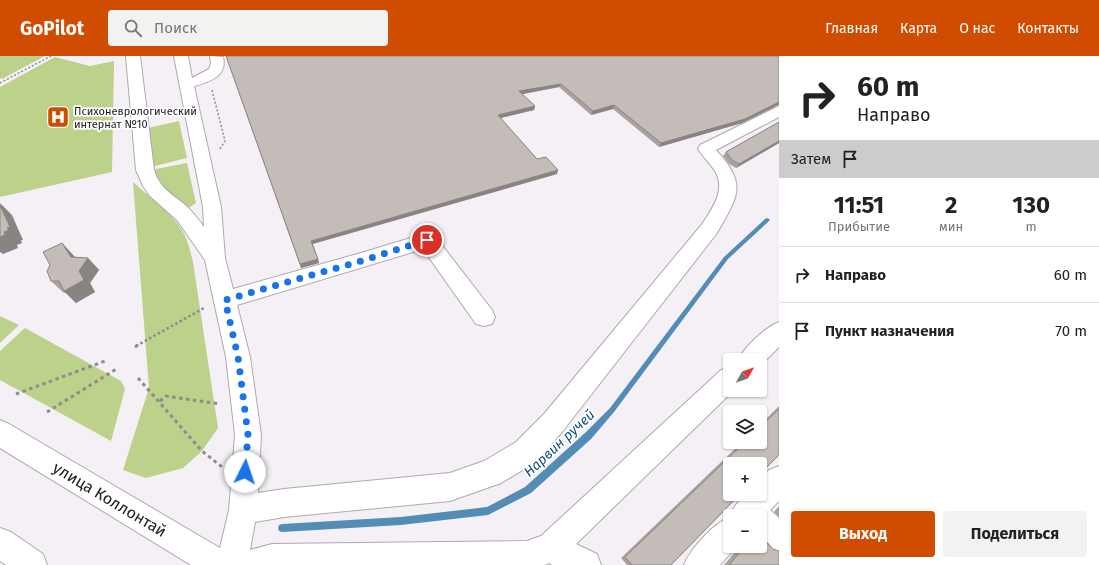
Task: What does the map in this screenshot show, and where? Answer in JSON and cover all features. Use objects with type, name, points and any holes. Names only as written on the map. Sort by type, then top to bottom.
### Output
[{"type":"street","points":[[133,56],[145,170],[148,183],[160,196],[183,215],[215,258]]},
{"type":"street","points":[[181,56],[212,207],[215,258],[238,357],[248,435],[243,510],[232,565]]},
{"type":"street","points":[[186,84],[213,74],[218,68],[219,63],[216,57]]},
{"type":"street","points":[[243,510],[284,503],[450,487],[491,473],[526,452],[553,423],[710,228],[724,204],[728,193],[728,180],[724,169],[706,149],[779,111]]},
{"type":"street","points":[[183,215],[212,207]]},
{"type":"street","points":[[225,300],[361,261],[427,240],[484,316]]},
{"type":"street","points":[[757,353],[779,332]]},
{"type":"street","points":[[266,563],[527,556],[550,548],[723,385]]},
{"type":"street","name":"улица Коллонтай","points":[[0,433],[220,565]]},
{"type":"street","points":[[758,509],[779,480]]},
{"type":"street","points":[[767,528],[779,538]]},
{"type":"street","points":[[704,563],[723,540]]},
{"type":"street","points":[[0,543],[32,565]]},
{"type":"street","points":[[550,548],[586,565]]},
{"type":"path","points":[[0,83],[51,56]]},
{"type":"path","points":[[205,78],[210,82],[225,140],[223,146],[215,152]]},
{"type":"path","points":[[135,347],[200,310],[225,300]]},
{"type":"path","points":[[16,394],[105,361]]},
{"type":"path","points":[[47,412],[118,368]]},
{"type":"path","points":[[138,378],[202,451],[244,484]]},
{"type":"path","points":[[160,402],[166,396],[244,408]]},
{"type":"green space","points":[[0,56],[45,56],[2,79],[0,78]]},
{"type":"green space","name":"Психоневрологический интернат №10","points":[[55,57],[90,66],[114,61],[112,172],[0,197],[0,87]]},
{"type":"green space","points":[[179,121],[187,158],[151,167],[148,128]]},
{"type":"green space","points":[[187,163],[196,203],[190,207],[185,207],[159,185],[151,170]]},
{"type":"green space","points":[[133,182],[172,217],[182,230],[187,242],[193,262],[218,428],[202,451],[183,468],[146,478],[123,470],[149,388]]},
{"type":"green space","points":[[0,316],[19,325],[0,343]]},
{"type":"green space","points":[[25,328],[121,381],[125,389],[111,441],[0,380],[0,351]]},
{"type":"building","points":[[226,56],[779,56],[779,102],[745,119],[661,143],[614,105],[593,111],[561,84],[519,91],[535,106],[498,115],[537,159],[546,157],[558,170],[311,241],[318,259],[300,264]]},
{"type":"building","points":[[779,122],[779,141],[739,164],[732,160],[726,152]]},
{"type":"building","points":[[0,205],[10,227],[7,228],[9,230],[4,232],[5,235],[0,237]]},
{"type":"building","points":[[62,243],[71,257],[88,258],[79,271],[84,280],[64,291],[59,281],[51,281],[47,271],[50,265],[43,252]]},
{"type":"building","points":[[779,409],[779,455],[767,467],[767,457],[729,457],[738,449],[767,449],[767,420]]},
{"type":"building","points":[[723,463],[723,501],[733,501],[725,509],[723,509],[723,511],[671,565],[632,565],[625,557]]},
{"type":"building","points":[[767,542],[773,549],[779,551],[779,565],[729,565],[739,553],[767,553]]},
{"type":"waterway","name":"Нарвин ручей","points":[[282,528],[401,521],[488,511],[528,490],[588,436],[612,410],[726,258],[767,220]]},
{"type":"place","name":"Психоневрологический интернат №10","points":[[58,117]]},
{"type":"route","points":[[245,472],[248,435],[238,357],[225,300],[318,274],[427,240]]}]
